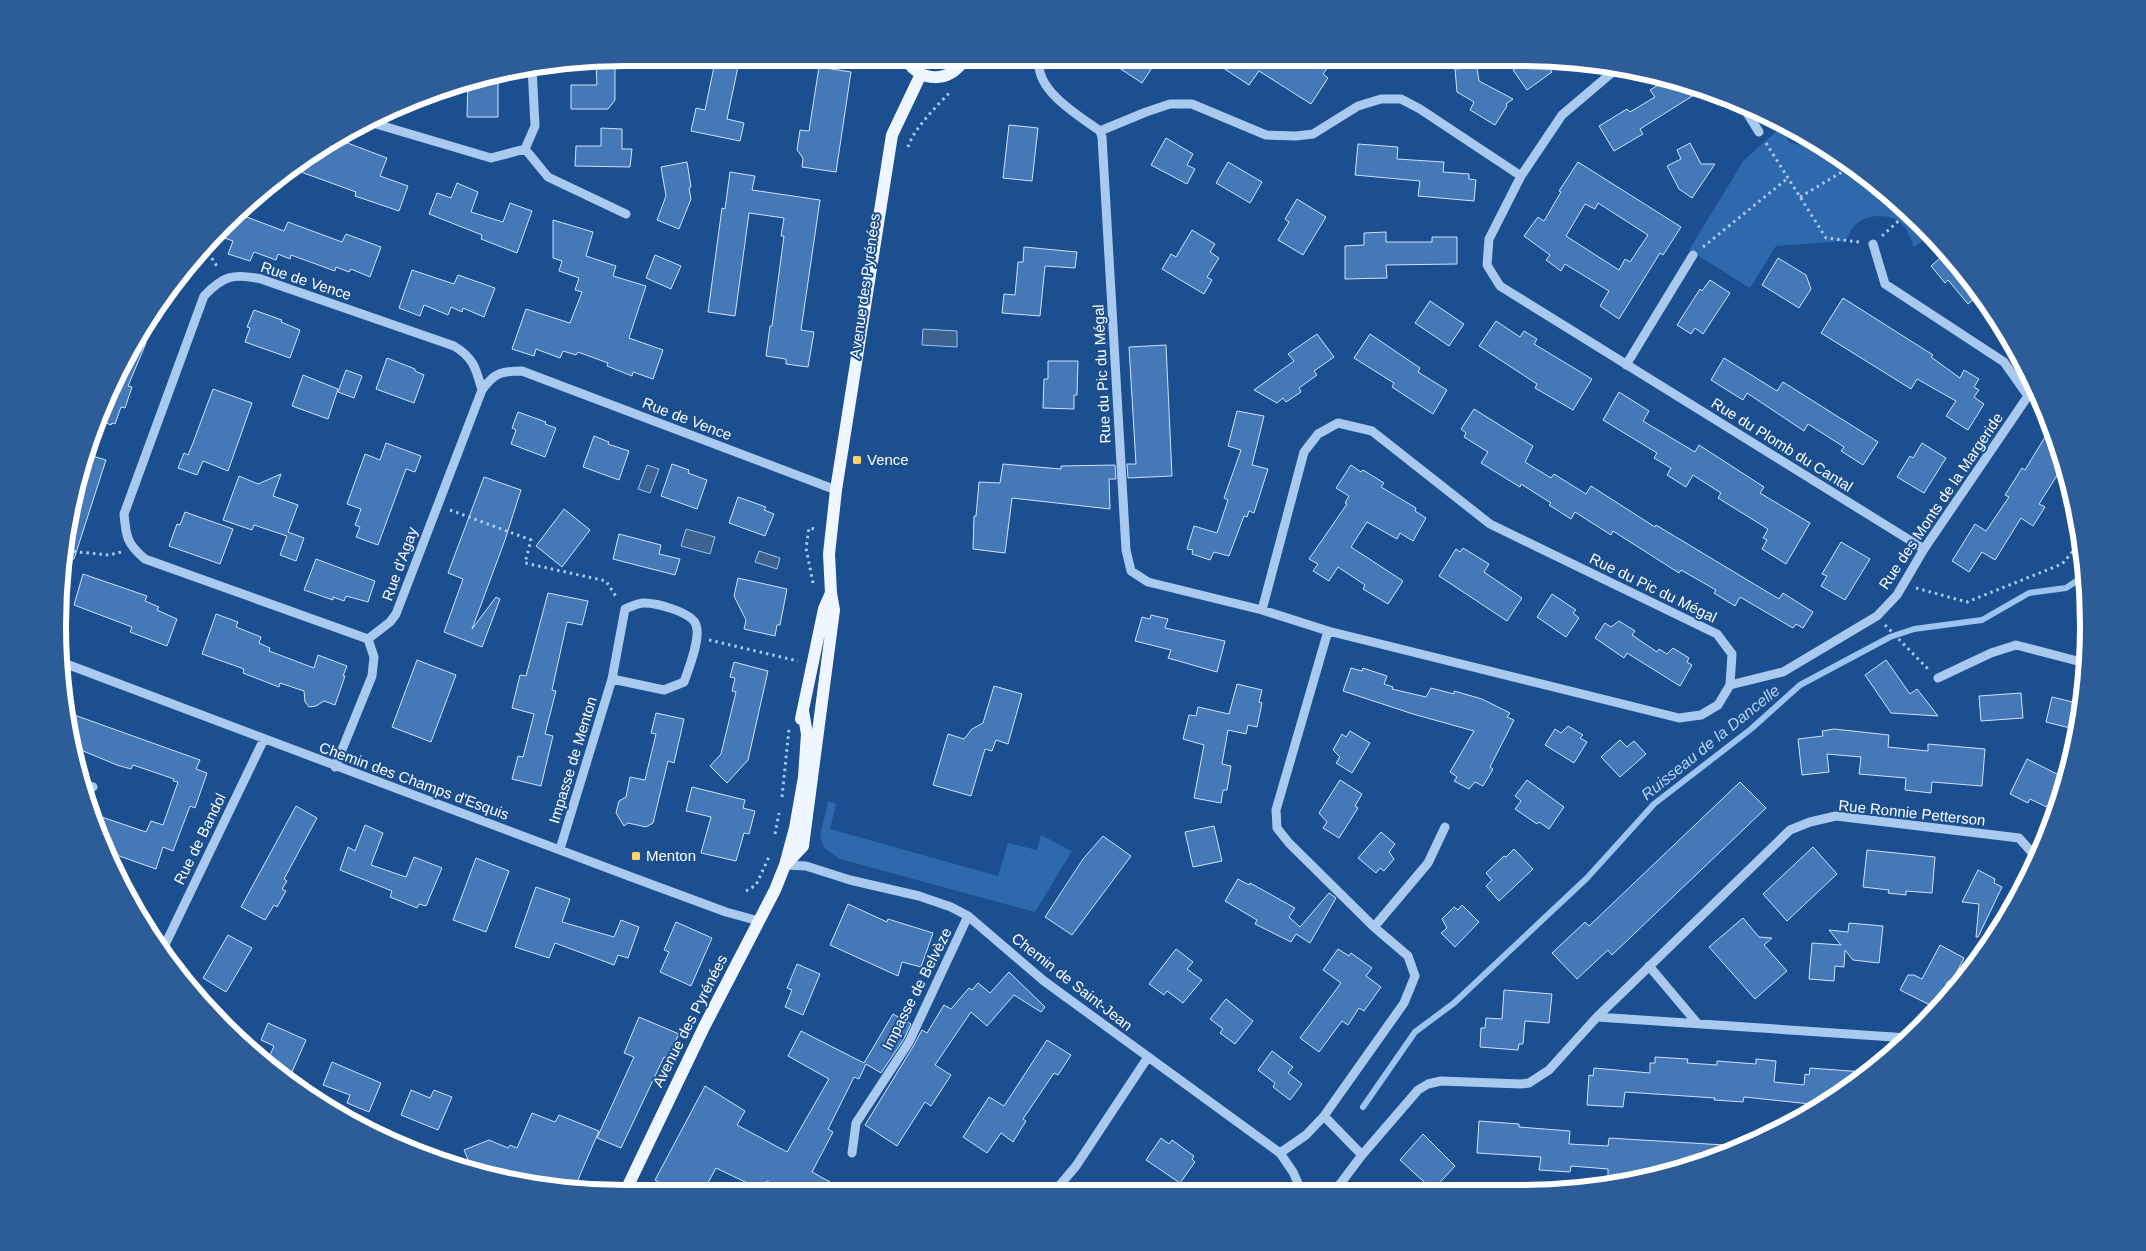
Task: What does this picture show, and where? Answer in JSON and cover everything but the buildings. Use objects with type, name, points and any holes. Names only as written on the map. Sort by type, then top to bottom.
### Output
[{"type":"main road","points":[[913,66],[920,74],[933,78],[947,76],[959,66]]},
{"type":"main road","name":"Avenue des Pyrénées","points":[[628,1185],[704,1027],[775,890],[785,865],[794,833],[808,779],[834,610],[829,554],[836,490],[892,135],[920,74]]},
{"type":"main road","name":"Avenue des Pyrénées","points":[[785,865],[783,847],[794,790],[798,736],[824,609],[831,593]]},
{"type":"main road","name":"Avenue des Pyrénées","points":[[803,711],[807,734],[808,779]]},
{"type":"street","points":[[1038,66],[1044,82],[1060,101],[1100,131],[1170,104],[1192,104],[1266,135],[1296,136],[1313,134],[1358,106],[1381,99],[1401,99],[1420,109],[1521,176]]},
{"type":"street","points":[[525,149],[535,126],[532,74]]},
{"type":"street","name":"Rue du Plomb du Cantal","points":[[1610,74],[1562,115],[1521,176],[1489,239],[1487,265],[1500,286],[1924,549]]},
{"type":"street","points":[[1748,115],[1759,132]]},
{"type":"street","points":[[377,124],[491,158],[525,149]]},
{"type":"street","name":"Rue du Pic du Mégal","points":[[1100,131],[1126,550],[1131,571],[1148,582],[1262,610],[1328,631],[1679,718],[1700,715],[1718,705],[1730,685],[1732,654],[1717,634],[1490,524],[1372,431],[1338,423],[1318,434],[1304,452],[1262,610]]},
{"type":"street","points":[[525,149],[548,178],[626,214]]},
{"type":"street","points":[[1873,244],[1885,284],[2004,362],[2026,386]]},
{"type":"street","points":[[1626,365],[1693,255]]},
{"type":"street","name":"Rue de Vence","points":[[224,278],[242,275],[261,279],[454,346],[467,354],[475,368],[482,390]]},
{"type":"street","points":[[224,278],[204,296],[124,514],[126,535],[132,548],[144,559],[368,639],[374,658],[372,676],[335,767]]},
{"type":"street","name":"Rue de Vence","points":[[482,390],[490,378],[504,371],[522,371],[836,490]]},
{"type":"street","name":"Rue d'Agay","points":[[368,639],[390,622],[396,614],[482,390]]},
{"type":"street","name":"Rue des Monts de la Margeride","points":[[1730,685],[1783,672],[1877,616],[1897,595],[1924,549],[2030,396]]},
{"type":"street","points":[[612,679],[664,690],[684,682],[698,637],[696,624],[690,616],[664,606],[643,603],[625,609]]},
{"type":"street","name":"Impasse de Menton","points":[[560,849],[612,679],[625,609]]},
{"type":"street","points":[[1280,1153],[1306,1135],[1324,1116],[1404,1003],[1415,976],[1408,956],[1374,927],[1289,843],[1277,828],[1276,810],[1328,631]]},
{"type":"street","points":[[1938,678],[1990,653],[2016,645],[2079,661]]},
{"type":"street","name":"Chemin des Champs d'Esquis","points":[[67,664],[335,767],[726,912],[759,921]]},
{"type":"street","name":"Rue de Bandol","points":[[166,943],[264,739]]},
{"type":"street","name":"Rue Ronnie Petterson","points":[[1339,1185],[1362,1155],[1418,1090],[1428,1084],[1441,1081],[1521,1084],[1528,1083],[1548,1070],[1597,1017],[1790,830],[1810,822],[1836,816],[2019,838],[2032,852]]},
{"type":"street","points":[[1374,927],[1428,863],[1445,827]]},
{"type":"street","name":"Chemin de Saint-Jean","points":[[785,865],[806,866],[850,880],[919,896],[946,904],[968,916],[1044,981],[1280,1153],[1293,1172],[1299,1185]]},
{"type":"street","name":"Impasse de Belvèze","points":[[852,1153],[856,1123],[909,1042],[968,916]]},
{"type":"street","points":[[1649,966],[1697,1023]]},
{"type":"street","points":[[1597,1017],[1898,1037]]},
{"type":"street","points":[[1060,1185],[1076,1166],[1148,1057]]},
{"type":"street","points":[[1324,1116],[1362,1155]]},
{"type":"path","points":[[975,70],[979,66]]},
{"type":"path","points":[[907,150],[910,141],[952,90]]},
{"type":"path","points":[[1759,132],[1826,238],[1873,244],[1902,217]]},
{"type":"path","points":[[1800,197],[1845,170]]},
{"type":"path","points":[[1693,255],[1788,178]]},
{"type":"path","points":[[209,253],[224,278]]},
{"type":"path","points":[[437,505],[531,540],[525,563],[606,581],[625,609]]},
{"type":"path","points":[[809,528],[832,530]]},
{"type":"path","points":[[71,551],[109,555],[132,548]]},
{"type":"path","points":[[1903,585],[1967,602],[2062,564],[2074,549]]},
{"type":"path","points":[[1889,631],[1938,678]]},
{"type":"path","points":[[698,637],[798,661]]},
{"type":"shaded area","points":[[1778,129],[1782,132],[1790,143],[1808,146],[1861,182],[1889,205],[1925,239],[1914,247],[1906,229],[1896,220],[1882,216],[1868,217],[1854,226],[1846,241],[1776,246],[1750,288],[1689,250],[1744,160]]},
{"type":"shaded area","points":[[923,329],[957,331],[957,347],[922,345]]},
{"type":"shaded area","points":[[647,465],[659,469],[650,493],[638,489]]},
{"type":"shaded area","points":[[686,529],[715,537],[710,554],[681,546]]},
{"type":"shaded area","points":[[759,551],[780,558],[777,569],[755,562]]},
{"type":"shaded area","points":[[828,801],[836,804],[830,829],[998,876],[1008,843],[1037,850],[1041,835],[1072,851],[1035,912],[840,859],[824,848],[820,836]]},
{"type":"waterway","name":"Ruisseau de la Dancelle","points":[[1363,1107],[1415,1032],[1454,1003],[1587,878],[1654,804],[1751,729],[1800,685],[1890,637],[1914,629],[1982,620],[2029,593],[2066,588],[2078,580]]},
{"type":"place","name":"Vence","points":[[857,460]]},
{"type":"place","name":"Menton","points":[[636,856]]}]
